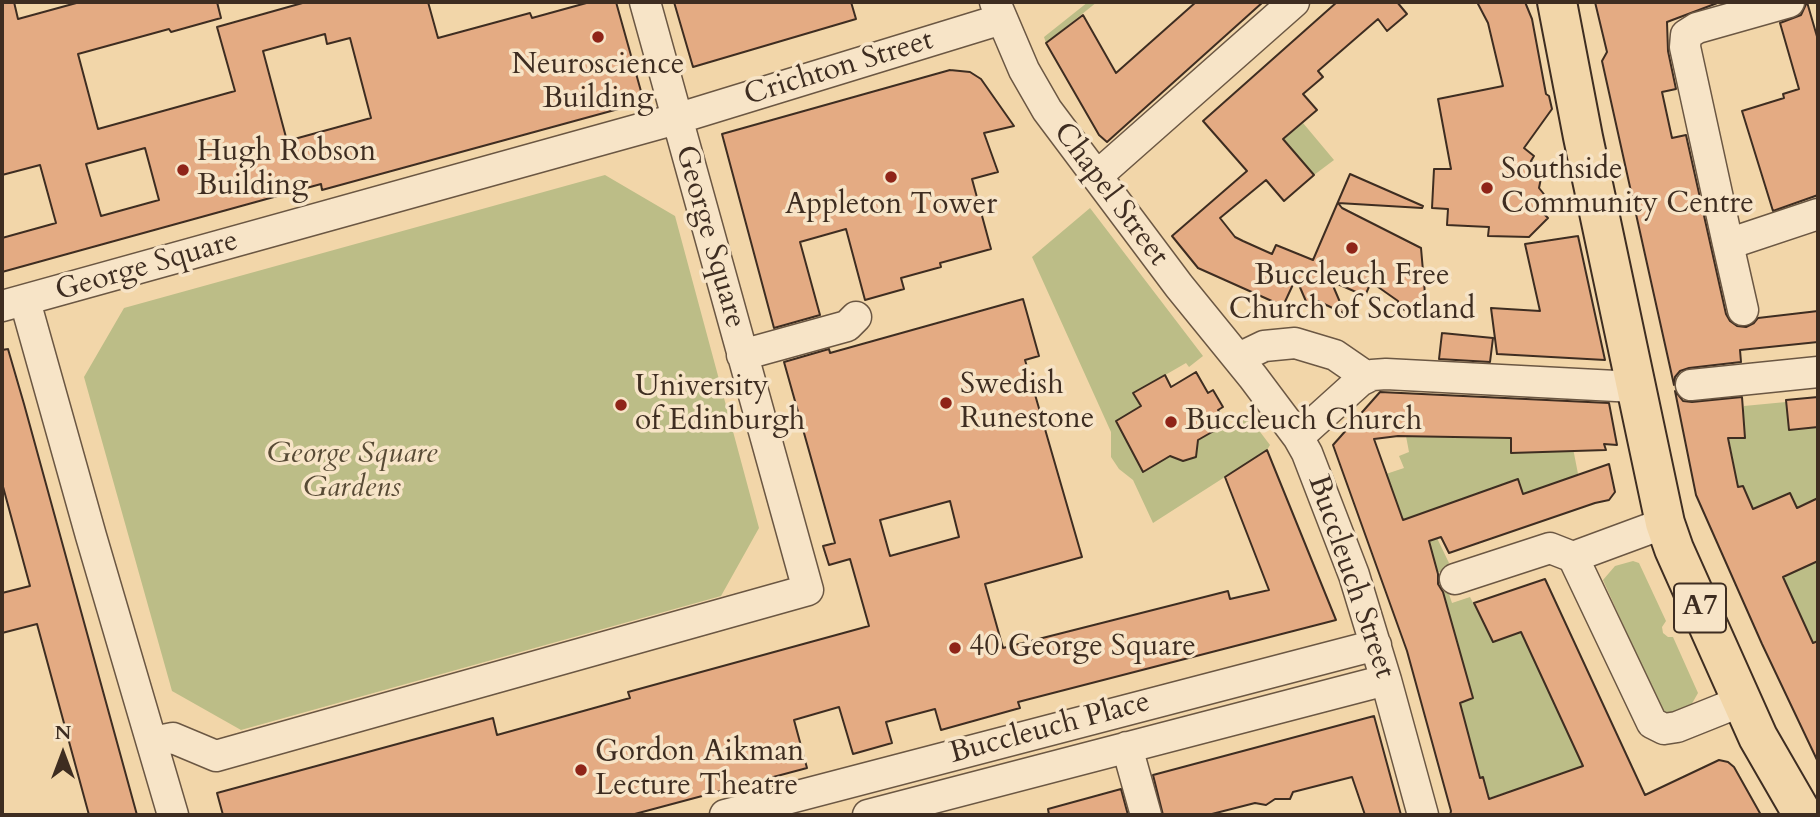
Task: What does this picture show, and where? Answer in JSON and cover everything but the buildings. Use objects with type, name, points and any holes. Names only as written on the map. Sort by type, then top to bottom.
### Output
[{"type":"main road","name":"A7","points":[[1557,2],[1663,519],[1763,748],[1803,815]]},
{"type":"street","points":[[645,2],[676,120]]},
{"type":"street","points":[[1097,176],[1294,2]]},
{"type":"street","points":[[1743,310],[1685,47],[1686,35],[1697,28],[1789,2]]},
{"type":"street","name":"Crichton Street","points":[[676,120],[998,10]]},
{"type":"street","name":"Chapel Street","points":[[998,10],[1024,70],[1047,110],[1179,286],[1239,358]]},
{"type":"street","name":"George Square","points":[[153,742],[173,738],[216,756],[808,590],[676,120],[13,303],[91,536],[173,815]]},
{"type":"street","points":[[1728,244],[1818,214]]},
{"type":"street","points":[[742,355],[847,326],[856,317]]},
{"type":"street","points":[[1239,358],[1265,346],[1295,343],[1335,355],[1367,377]]},
{"type":"street","name":"Buccleuch Street","points":[[1239,358],[1298,437],[1339,533],[1376,645],[1423,815]]},
{"type":"street","points":[[1691,385],[1818,372]]},
{"type":"street","points":[[1298,437],[1367,377],[1386,374],[1635,387]]},
{"type":"street","points":[[1573,557],[1663,519]]},
{"type":"street","points":[[1455,579],[1550,548],[1573,557],[1652,723],[1664,729],[1677,727],[1742,701]]},
{"type":"street","name":"Buccleuch Place","points":[[724,815],[1376,645]]},
{"type":"street","name":"Buccleuch Place","points":[[868,815],[1386,680]]},
{"type":"street","points":[[1127,747],[1146,815]]},
{"type":"green space","points":[[1088,2],[1097,2],[1046,43],[1044,37]]},
{"type":"green space","points":[[1303,123],[1334,160],[1314,175],[1284,139]]},
{"type":"green space","name":"George Square Gardens","points":[[605,175],[675,216],[759,528],[721,596],[241,730],[172,691],[84,377],[124,308]]},
{"type":"green space","points":[[1090,208],[1203,356],[1189,367],[1186,363],[1134,393],[1141,406],[1116,421],[1143,471],[1172,454],[1180,460],[1190,459],[1194,456],[1195,442],[1222,426],[1224,430],[1248,416],[1270,445],[1267,450],[1153,523],[1133,480],[1119,469],[1111,457],[1111,432],[1032,257]]},
{"type":"green space","points":[[1786,402],[1789,430],[1818,427],[1818,498],[1797,507],[1789,493],[1753,509],[1743,486],[1738,487],[1729,438],[1744,438],[1744,406]]},
{"type":"green space","points":[[1406,436],[1511,438],[1511,453],[1572,443],[1579,479],[1523,494],[1518,479],[1425,513],[1449,563],[1447,569],[1429,576],[1417,558],[1386,474],[1404,468],[1399,456],[1409,452]]},
{"type":"green space","points":[[1633,561],[1639,563],[1666,621],[1662,627],[1663,633],[1673,637],[1698,693],[1690,707],[1673,714],[1662,712],[1603,580],[1615,566]]},
{"type":"green space","points":[[1818,561],[1818,641],[1809,645],[1783,577]]},
{"type":"green space","points":[[1448,591],[1452,603],[1470,597],[1493,641],[1521,632],[1606,815],[1576,815],[1556,776],[1489,798],[1483,777],[1480,778],[1460,703],[1473,698],[1455,633],[1434,595]]},
{"type":"place","name":"Neuroscience Building","points":[[598,37]]},
{"type":"place","name":"Hugh Robson Building","points":[[183,170]]},
{"type":"place","name":"Appleton Tower","points":[[891,177]]},
{"type":"place","name":"Southside Community Centre","points":[[1487,188]]},
{"type":"place","name":"Buccleuch Free Church of Scotland","points":[[1352,248]]},
{"type":"place","name":"Swedish Runestone","points":[[946,403]]},
{"type":"place","name":"University of Edinburgh","points":[[621,405]]},
{"type":"place","name":"Buccleuch Church","points":[[1171,422]]},
{"type":"place","name":"40 George Square","points":[[955,648]]},
{"type":"place","name":"Gordon Aikman Lecture Theatre","points":[[581,770]]}]
